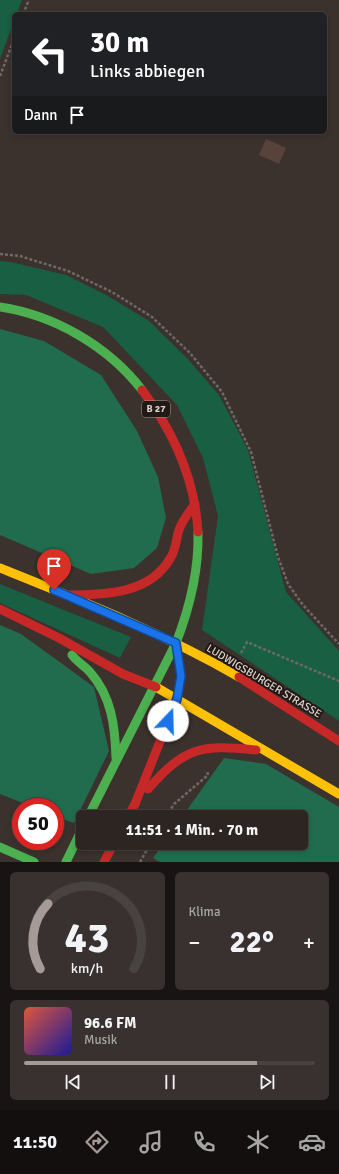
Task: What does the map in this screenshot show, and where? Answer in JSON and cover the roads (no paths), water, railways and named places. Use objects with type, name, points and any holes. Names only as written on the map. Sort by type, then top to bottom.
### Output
[{"type":"main road","name":"B 27","points":[[0,307],[30,314],[62,326],[83,337],[119,365],[136,382],[162,417],[176,444],[194,504],[198,536],[194,585],[188,612],[176,643]]},
{"type":"main road","points":[[67,595],[117,594],[133,589],[149,580],[162,570],[170,557],[177,543],[179,528],[194,504]]},
{"type":"main road","name":"LUDWIGSBURGER STRASSE","points":[[0,568],[67,595],[176,643],[235,676],[339,741]]},
{"type":"main road","points":[[0,609],[59,638],[123,674],[154,686],[339,794]]},
{"type":"main road","points":[[59,638],[76,660],[89,671],[108,699],[113,712],[116,761]]},
{"type":"main road","points":[[92,810],[176,643]]},
{"type":"main road","points":[[132,810],[177,699],[181,676],[176,643]]},
{"type":"main road","points":[[135,804],[167,766],[188,753],[203,748],[226,746],[266,751]]},
{"type":"main road","points":[[0,840],[10,851]]},
{"type":"main road","points":[[66,862],[76,841]]},
{"type":"main road","points":[[0,847],[34,862]]},
{"type":"main road","points":[[104,862],[110,850]]}]
